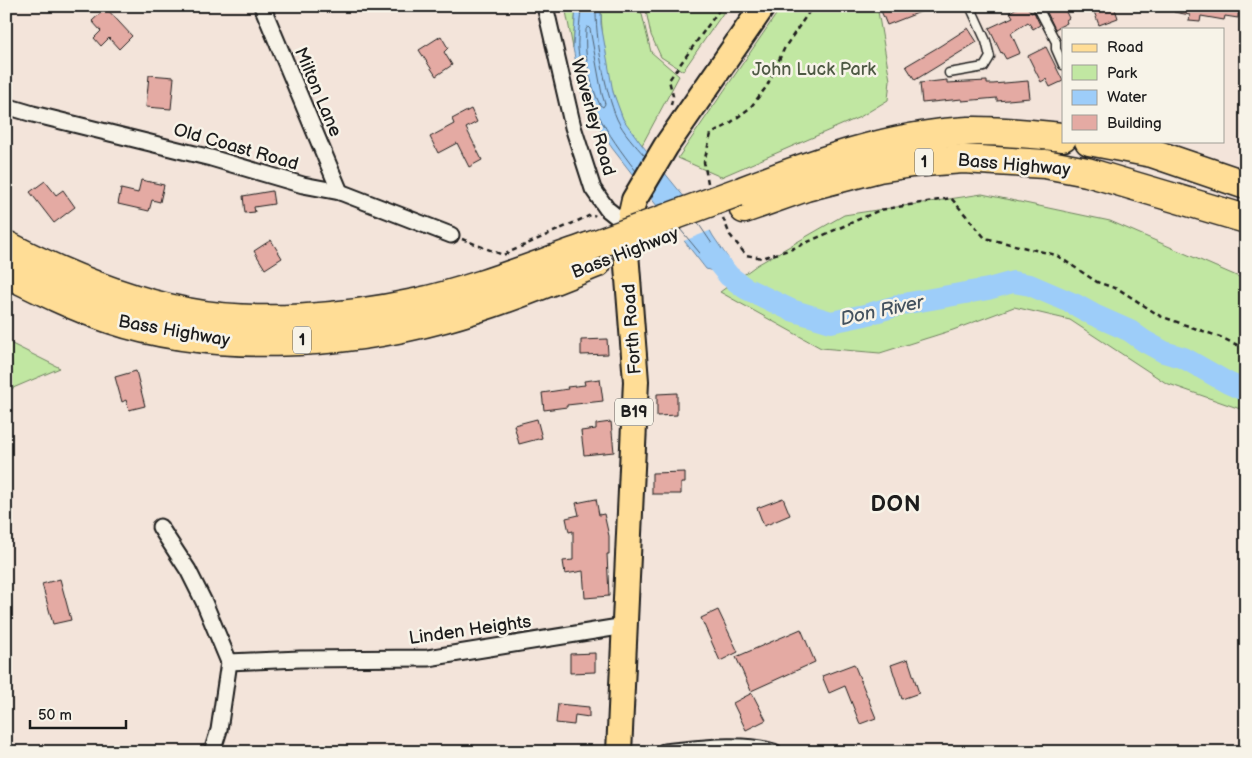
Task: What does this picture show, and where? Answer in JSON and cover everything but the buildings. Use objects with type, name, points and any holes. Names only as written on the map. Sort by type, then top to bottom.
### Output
[{"type":"highway","name":"Bass Highway","points":[[735,206],[800,168],[885,142],[968,131],[1016,132],[1062,137]]},
{"type":"highway","name":"Bass Highway","points":[[1094,142],[1152,153],[1246,185]]},
{"type":"highway","name":"Bass Highway","points":[[6,244],[75,278],[151,304],[188,312],[227,317],[270,318],[324,316],[371,311],[416,303],[594,254],[735,206],[879,168],[939,160],[971,159],[1045,164],[1087,172],[1246,219]]},
{"type":"highway","points":[[1109,179],[1246,234]]},
{"type":"highway","name":"Bass Highway","points":[[6,273],[60,300],[102,316],[150,330],[241,342],[290,341],[370,334],[443,318],[510,296],[594,254]]},
{"type":"main road","name":"Forth Road","points":[[619,752],[636,381],[625,240],[632,211],[666,146],[763,6]]},
{"type":"street","name":"Milton Lane","points":[[262,6],[340,192]]},
{"type":"street","name":"Waverley Road","points":[[544,6],[573,127],[593,189],[607,209],[622,220],[632,211]]},
{"type":"street","name":"Old Coast Road","points":[[6,106],[210,158],[303,185],[340,192],[452,236]]},
{"type":"street","points":[[160,527],[192,578],[229,662],[219,730],[212,752]]},
{"type":"street","name":"Linden Heights","points":[[229,662],[300,659],[428,658],[625,626]]},
{"type":"street","points":[[664,752],[714,747],[764,749],[774,752]]},
{"type":"lane","points":[[949,73],[984,68],[990,57],[986,41],[970,6]]},
{"type":"lane","points":[[1037,6],[1056,42],[1056,49],[1062,63]]},
{"type":"path","points":[[670,112],[673,96],[669,80],[722,6]]},
{"type":"path","points":[[708,183],[704,162],[711,134],[726,126],[750,108],[767,86],[785,48],[813,6]]},
{"type":"path","points":[[735,206],[730,235],[746,255],[762,258],[792,248],[880,210],[950,198],[985,238],[1056,255],[1097,282],[1120,290],[1160,316],[1220,337],[1246,349]]},
{"type":"path","points":[[452,236],[503,254],[593,214]]},
{"type":"green space","points":[[565,6],[576,6],[573,48]]},
{"type":"green space","points":[[601,6],[640,6],[651,52],[679,76],[642,145],[624,121],[613,92],[604,48]]},
{"type":"green space","points":[[645,6],[728,6],[683,71],[661,57],[651,35]]},
{"type":"green space","name":"John Luck Park","points":[[782,6],[877,6],[890,80],[888,100],[860,117],[721,177],[678,158]]},
{"type":"green space","points":[[982,194],[1110,221],[1246,280],[1246,411],[1166,383],[1070,320],[1014,307],[953,330],[880,353],[821,348],[720,292],[757,265],[844,215]]},
{"type":"green space","points":[[6,341],[60,368],[6,391]]},
{"type":"water","points":[[576,6],[601,6],[601,24],[613,92],[623,119],[707,225],[728,258],[729,276],[706,269],[612,148],[597,125],[582,93],[573,48]]},
{"type":"pier","points":[[689,198],[712,230],[681,242],[656,210]]},
{"type":"waterway","name":"Don River","points":[[711,254],[729,276],[745,288],[791,310],[831,322],[903,304],[988,289],[1013,282],[1030,285],[1130,331],[1164,352],[1184,358],[1246,391]]},
{"type":"district","name":"DON","points":[[896,504]]}]
